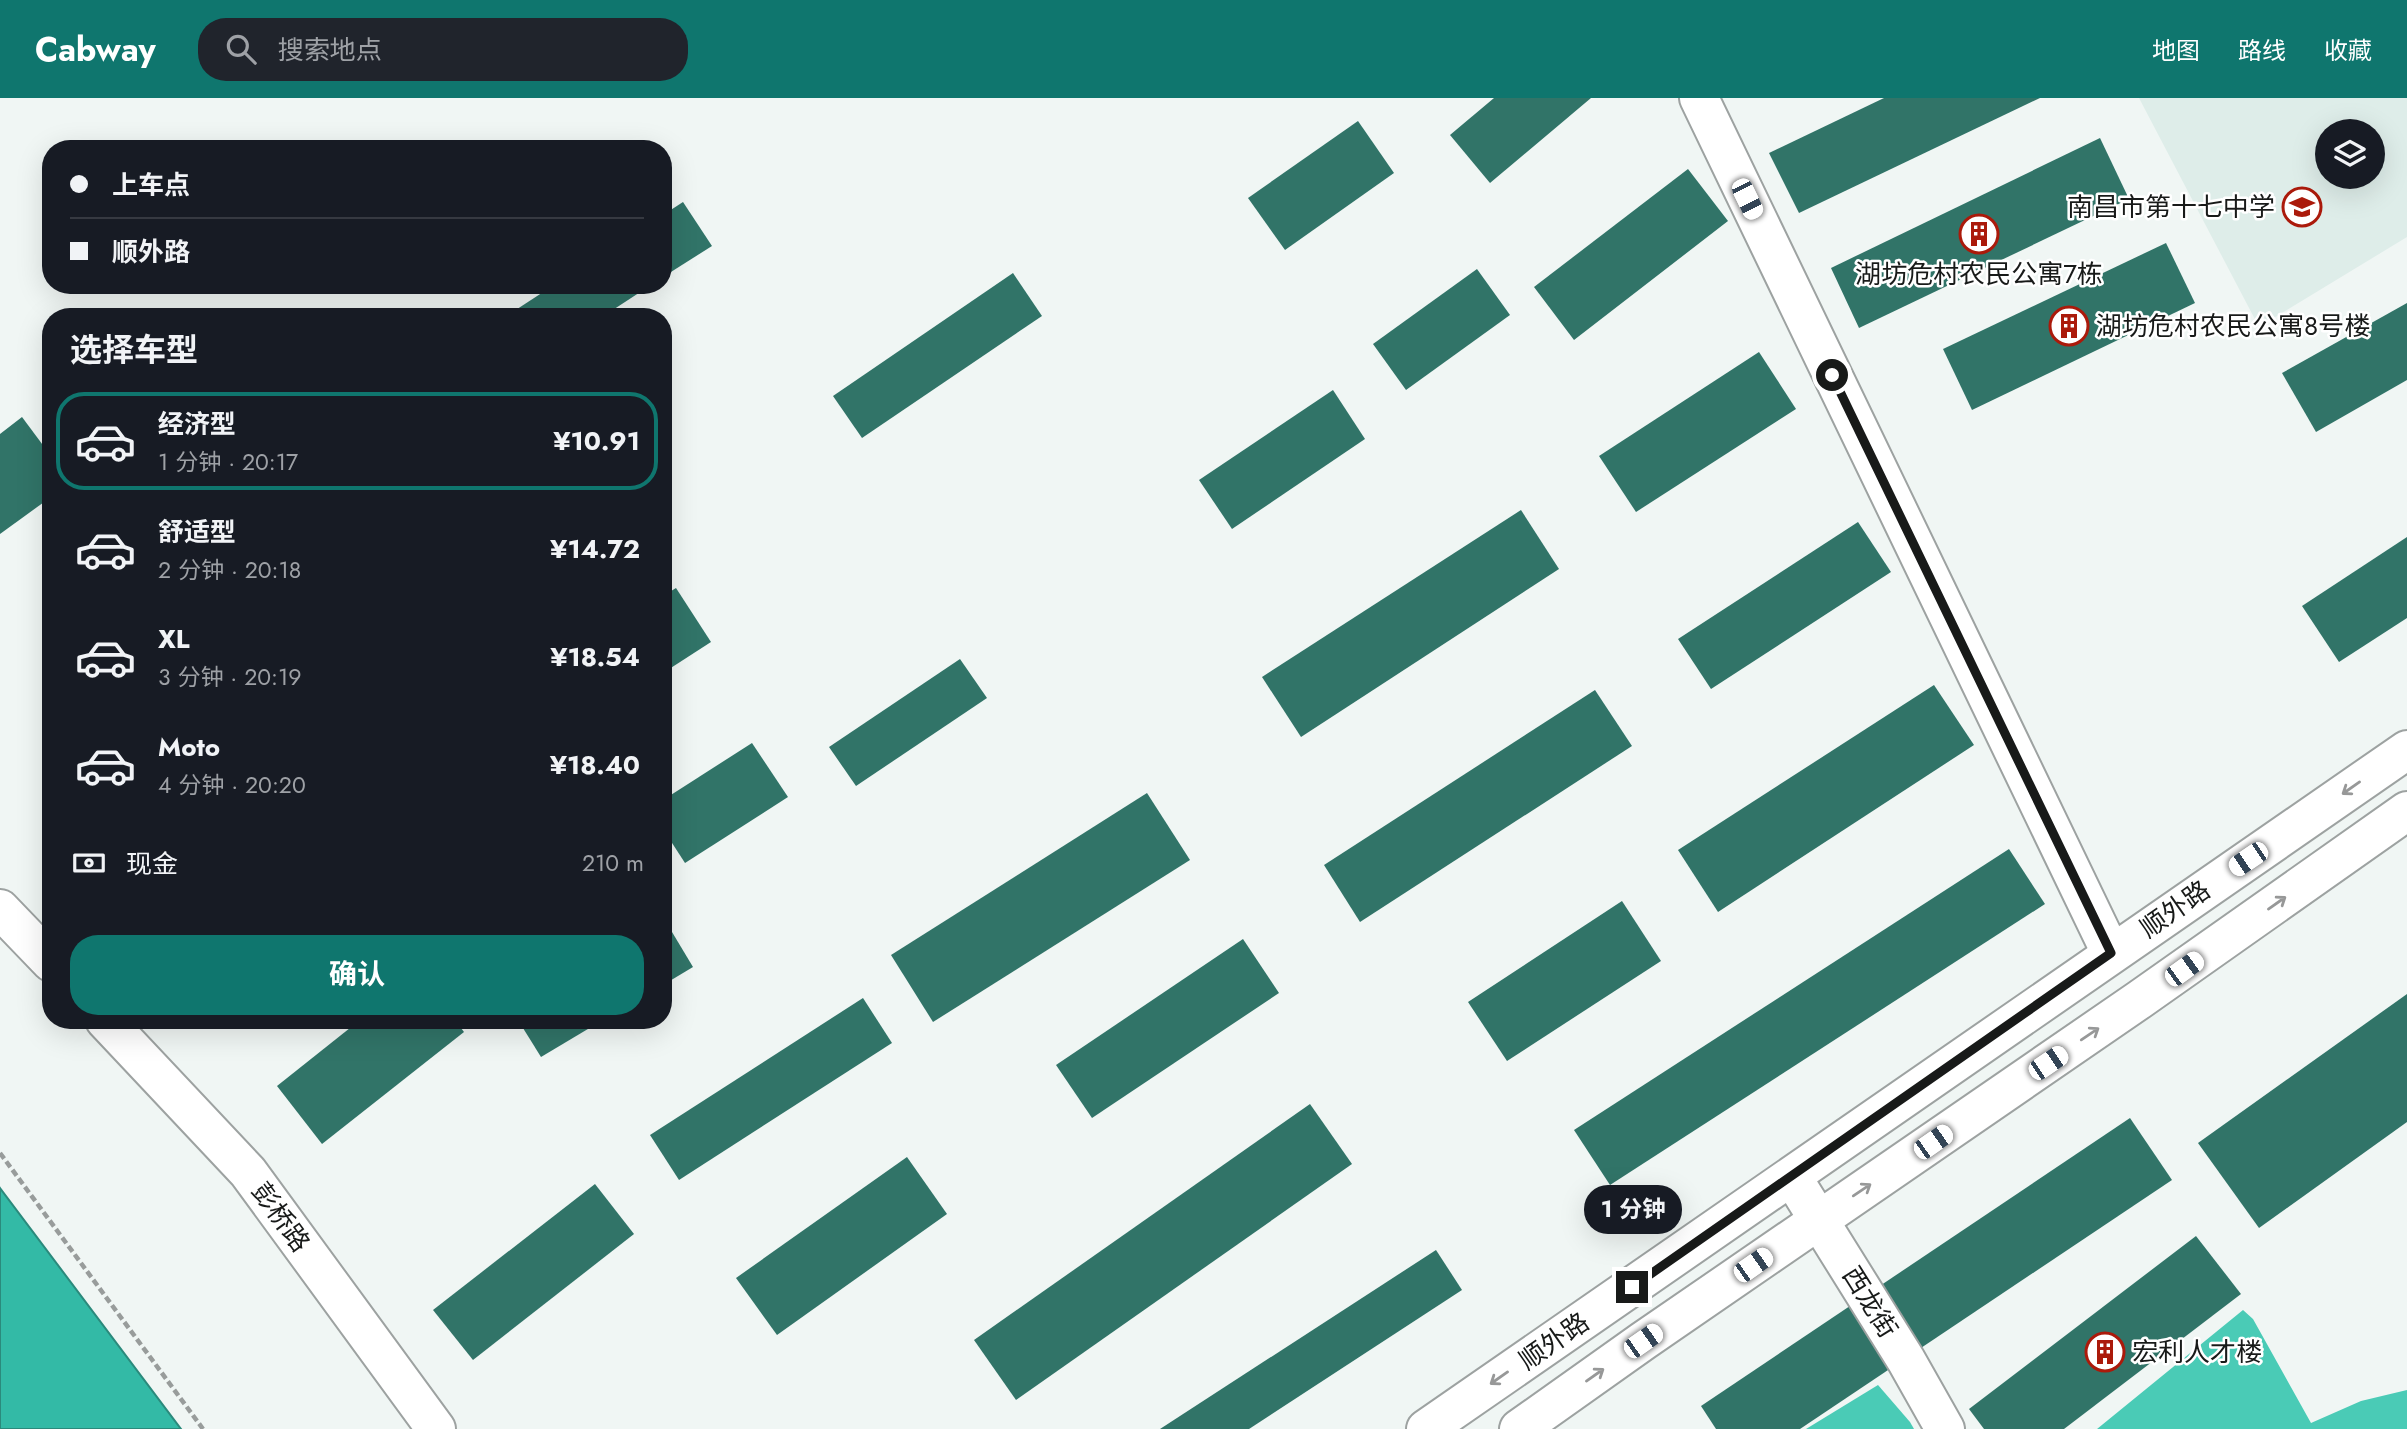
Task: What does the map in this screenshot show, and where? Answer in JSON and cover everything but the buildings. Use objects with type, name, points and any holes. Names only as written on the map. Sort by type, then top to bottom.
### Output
[{"type":"main road","points":[[1699,98],[2111,953]]},
{"type":"main road","name":"顺外路","points":[[1426,1429],[2407,750]]},
{"type":"main road","name":"顺外路","points":[[1519,1429],[2407,811]]},
{"type":"main road","points":[[0,909],[42,953]]},
{"type":"main road","name":"彭桥路","points":[[113,1029],[248,1172],[436,1429]]},
{"type":"main road","name":"西龙街","points":[[1792,1177],[1906,1360],[1945,1429]]},
{"type":"path","points":[[0,1153],[203,1429]]},
{"type":"shaded area","name":"南昌市第十七中学","points":[[2139,98],[2407,98],[2407,237],[2259,327]]},
{"type":"shaded area","points":[[0,1188],[181,1429],[0,1429]]},
{"type":"shaded area","points":[[2243,1310],[2253,1319],[2311,1423],[2361,1401],[2407,1390],[2407,1429],[2097,1429]]},
{"type":"shaded area","points":[[1878,1385],[1914,1429],[1806,1429]]},
{"type":"place","name":"南昌市第十七中学","points":[[2302,207]]},
{"type":"place","name":"湖坊危村农民公寓7栋","points":[[1979,234]]},
{"type":"place","name":"湖坊危村农民公寓8号楼","points":[[2069,326]]},
{"type":"place","name":"宏利人才楼","points":[[2105,1352]]},
{"type":"route","points":[[1632,1287],[2111,953],[1832,375]]}]
